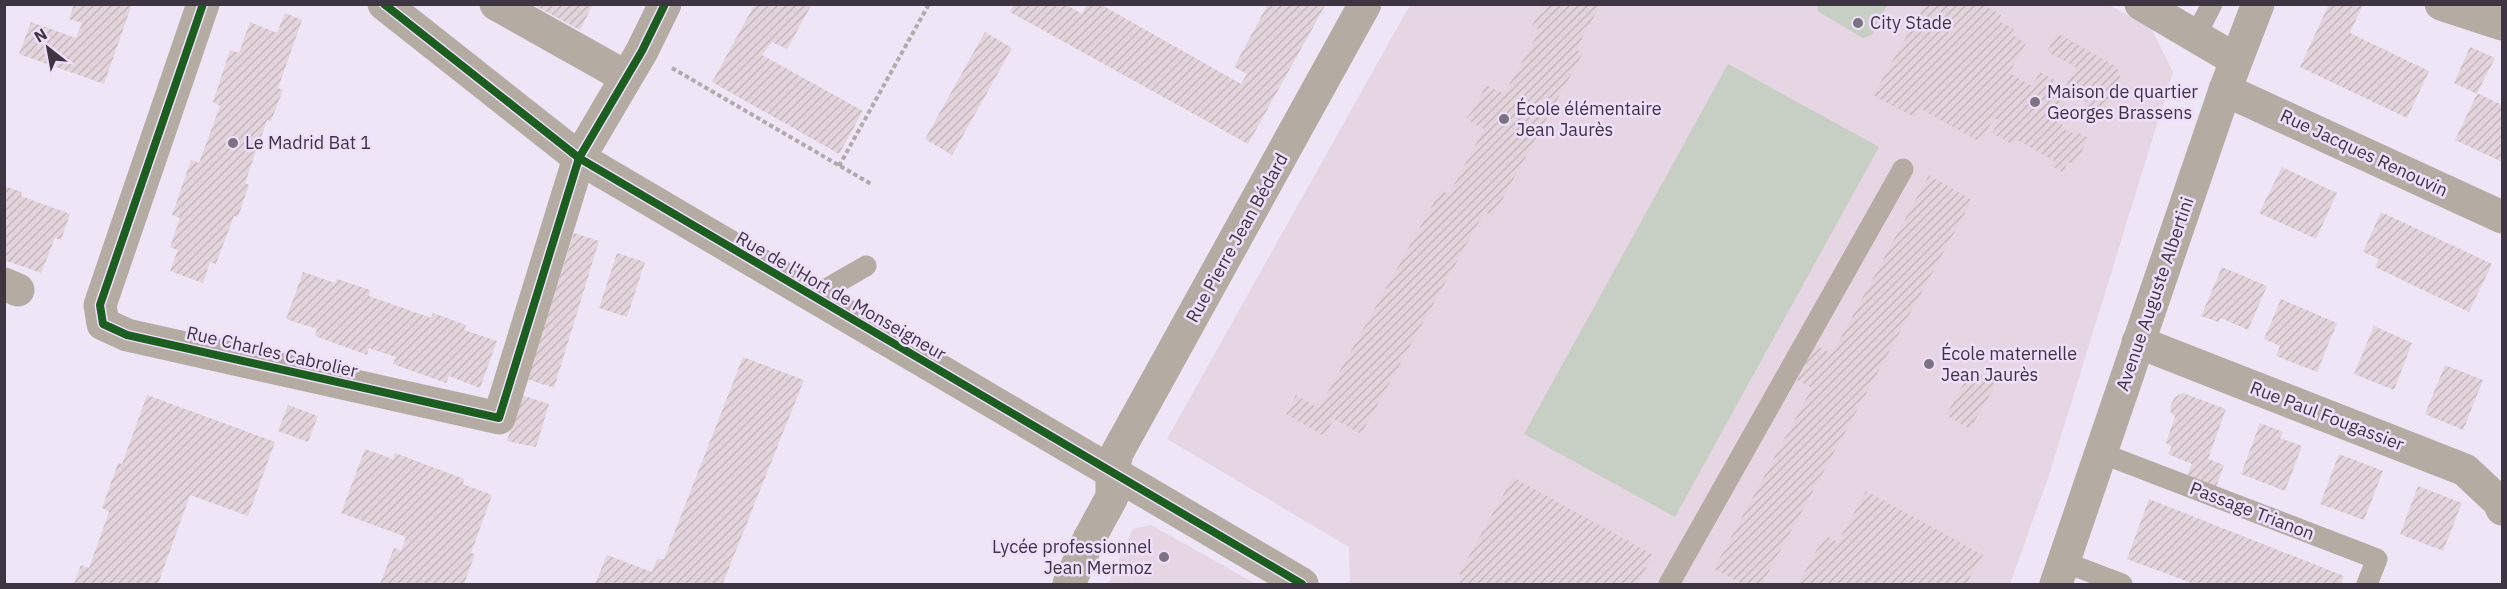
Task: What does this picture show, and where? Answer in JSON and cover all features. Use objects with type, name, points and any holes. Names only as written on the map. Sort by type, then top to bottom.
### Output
[{"type":"street","name":"Rue Charles Cabrolier","points":[[203,4],[100,305],[103,324],[127,335],[499,418],[579,158]]},
{"type":"street","name":"Rue de l'Hort de Monseigneur","points":[[384,4],[579,158],[1302,585]]},
{"type":"street","points":[[496,4],[634,64]]},
{"type":"street","points":[[579,158],[634,64],[665,4]]},
{"type":"street","name":"Rue Pierre Jean Bédard","points":[[1070,585],[1089,539],[1112,497],[1112,473],[1117,453],[1365,4]]},
{"type":"street","points":[[2141,4],[2236,60]]},
{"type":"street","name":"Avenue Auguste Albertini","points":[[2060,573],[2225,90],[2258,4]]},
{"type":"street","points":[[2441,4],[2502,24]]},
{"type":"street","name":"Rue Jacques Renouvin","points":[[2225,90],[2245,97],[2502,217]]},
{"type":"street","name":"Rue Paul Fougassier","points":[[2138,342],[2465,470],[2499,502],[2502,509]]},
{"type":"lane","points":[[2196,35],[2212,4]]},
{"type":"lane","points":[[1669,585],[1903,169]]},
{"type":"lane","points":[[812,297],[866,266]]},
{"type":"lane","name":"Passage Trianon","points":[[2101,453],[2377,559],[2367,585]]},
{"type":"lane","points":[[2060,573],[2122,585]]},
{"type":"path","points":[[839,166],[929,4]]},
{"type":"path","points":[[634,64],[871,184]]},
{"type":"shaded area","name":"City Stade","points":[[1816,4],[1887,5],[1872,35],[1863,38],[1819,12]]},
{"type":"shaded area","points":[[1410,5],[2109,5],[2151,28],[2173,72],[2049,475],[2010,584],[1350,584],[1349,547],[1167,439]]},
{"type":"shaded area","points":[[1728,64],[1879,147],[1675,517],[1524,434]]},
{"type":"shaded area","name":"Lycée professionnel Jean Mermoz","points":[[1151,525],[1256,584],[1108,584],[1133,529]]},
{"type":"building","points":[[74,4],[132,4],[104,84],[19,54],[31,22],[76,38],[82,23],[69,19]]},
{"type":"building","points":[[532,4],[593,4],[580,30]]},
{"type":"building","points":[[755,4],[812,4],[787,49],[772,42],[762,55],[863,111],[839,154],[712,82]]},
{"type":"building","points":[[1014,4],[1072,4],[1070,7],[1082,14],[1087,4],[1100,4],[1241,84],[1247,74],[1234,67],[1268,4],[1326,4],[1248,144],[1010,12]]},
{"type":"building","points":[[1544,4],[1601,4],[1576,49],[1583,53],[1493,216],[1484,212],[1361,434],[1334,419],[1324,436],[1286,414],[1296,395],[1319,408],[1441,190],[1449,194],[1484,129],[1466,119],[1476,106],[1486,85],[1504,94],[1540,30],[1532,26]]},
{"type":"building","points":[[1925,4],[1982,4],[2001,15],[1998,21],[2014,29],[2011,34],[2026,43],[2009,73],[2032,86],[2040,72],[2066,86],[2076,67],[2047,52],[2057,33],[2117,67],[2121,81],[2102,114],[2086,106],[2088,103],[2079,98],[2066,101],[2058,114],[2063,128],[2089,138],[2074,165],[2068,162],[2063,172],[2052,166],[2054,161],[2016,139],[2013,145],[1992,133],[1999,121],[1994,118],[1980,142],[1919,108],[1914,117],[1873,95]]},
{"type":"building","points":[[2329,4],[2363,4],[2350,33],[2429,71],[2407,118],[2300,67]]},
{"type":"building","name":"Le Madrid Bat 1","points":[[285,13],[302,20],[278,88],[283,90],[271,121],[267,120],[245,183],[249,185],[238,217],[234,216],[216,264],[210,262],[203,283],[170,271],[178,250],[170,247],[180,218],[172,215],[191,160],[199,163],[220,106],[213,102],[230,50],[239,53],[250,22],[277,33]]},
{"type":"building","points":[[985,32],[1012,48],[952,155],[925,139]]},
{"type":"building","points":[[2470,47],[2495,58],[2477,93],[2502,105],[2502,162],[2455,140],[2477,94],[2454,83]]},
{"type":"building","points":[[2282,167],[2337,193],[2316,239],[2259,213]]},
{"type":"building","points":[[1929,175],[1972,200],[1762,584],[1743,584],[1714,569],[1812,388],[1797,380],[1815,345],[1832,354]]},
{"type":"building","points":[[4,186],[22,192],[21,196],[70,214],[61,240],[55,238],[41,273],[4,260]]},
{"type":"building","points":[[2381,212],[2492,264],[2469,312],[2375,267],[2379,259],[2363,252]]},
{"type":"building","points":[[574,233],[599,241],[554,388],[527,379]]},
{"type":"building","points":[[617,253],[645,262],[627,317],[599,308]]},
{"type":"building","points":[[2222,267],[2267,286],[2248,330],[2221,318],[2218,322],[2201,316]]},
{"type":"building","points":[[303,272],[335,283],[337,279],[370,290],[369,296],[431,318],[433,313],[466,325],[464,330],[497,341],[480,388],[449,376],[446,383],[393,364],[396,357],[369,348],[367,355],[315,336],[317,329],[286,319]]},
{"type":"building","points":[[2281,299],[2337,323],[2317,372],[2276,356],[2280,346],[2264,339]]},
{"type":"building","points":[[2374,326],[2412,343],[2394,390],[2354,374]]},
{"type":"building","points":[[743,357],[804,380],[723,583],[726,584],[595,584],[607,555],[652,572],[657,559],[664,559]]},
{"type":"building","points":[[2445,365],[2483,380],[2463,430],[2425,414]]},
{"type":"building","points":[[1972,370],[1996,384],[1970,429],[1946,415]]},
{"type":"building","points":[[2183,393],[2226,409],[2208,459],[2224,465],[2216,487],[2187,475],[2192,464],[2168,454],[2172,446],[2166,443],[2175,416],[2171,413],[2170,406],[2175,397]]},
{"type":"building","points":[[147,395],[275,442],[248,516],[190,495],[158,584],[74,584],[81,565],[89,568],[109,512],[102,508],[118,463],[122,464]]},
{"type":"building","points":[[521,395],[549,404],[536,447],[507,441]]},
{"type":"building","points":[[288,405],[318,416],[308,442],[278,431]]},
{"type":"building","points":[[2260,423],[2283,432],[2280,438],[2302,446],[2285,491],[2241,474]]},
{"type":"building","points":[[365,449],[393,459],[395,453],[464,479],[463,484],[492,495],[471,553],[475,554],[464,584],[380,584],[394,548],[401,551],[406,537],[341,513]]},
{"type":"building","points":[[2339,454],[2383,471],[2364,520],[2320,504]]},
{"type":"building","points":[[1513,477],[1653,555],[1637,584],[1459,584],[1464,577],[1459,574]]},
{"type":"building","points":[[2418,486],[2462,503],[2443,551],[2400,534]]},
{"type":"building","points":[[1866,491],[1983,555],[1966,584],[1798,584],[1825,535],[1838,542]]},
{"type":"building","points":[[2149,499],[2344,576],[2341,584],[2194,584],[2127,559]]},
{"type":"cycle path","points":[[203,4],[100,305],[103,324],[127,335],[499,418],[579,158],[642,51],[665,4]]},
{"type":"cycle path","points":[[384,4],[579,158],[1302,584]]},
{"type":"place","name":"City Stade","points":[[1858,23]]},
{"type":"place","name":"Maison de quartier Georges Brassens","points":[[2035,102]]},
{"type":"place","name":"École élémentaire Jean Jaurès","points":[[1504,119]]},
{"type":"place","name":"Le Madrid Bat 1","points":[[233,143]]},
{"type":"place","name":"École maternelle Jean Jaurès","points":[[1929,364]]},
{"type":"place","name":"Lycée professionnel Jean Mermoz","points":[[1164,557]]}]
